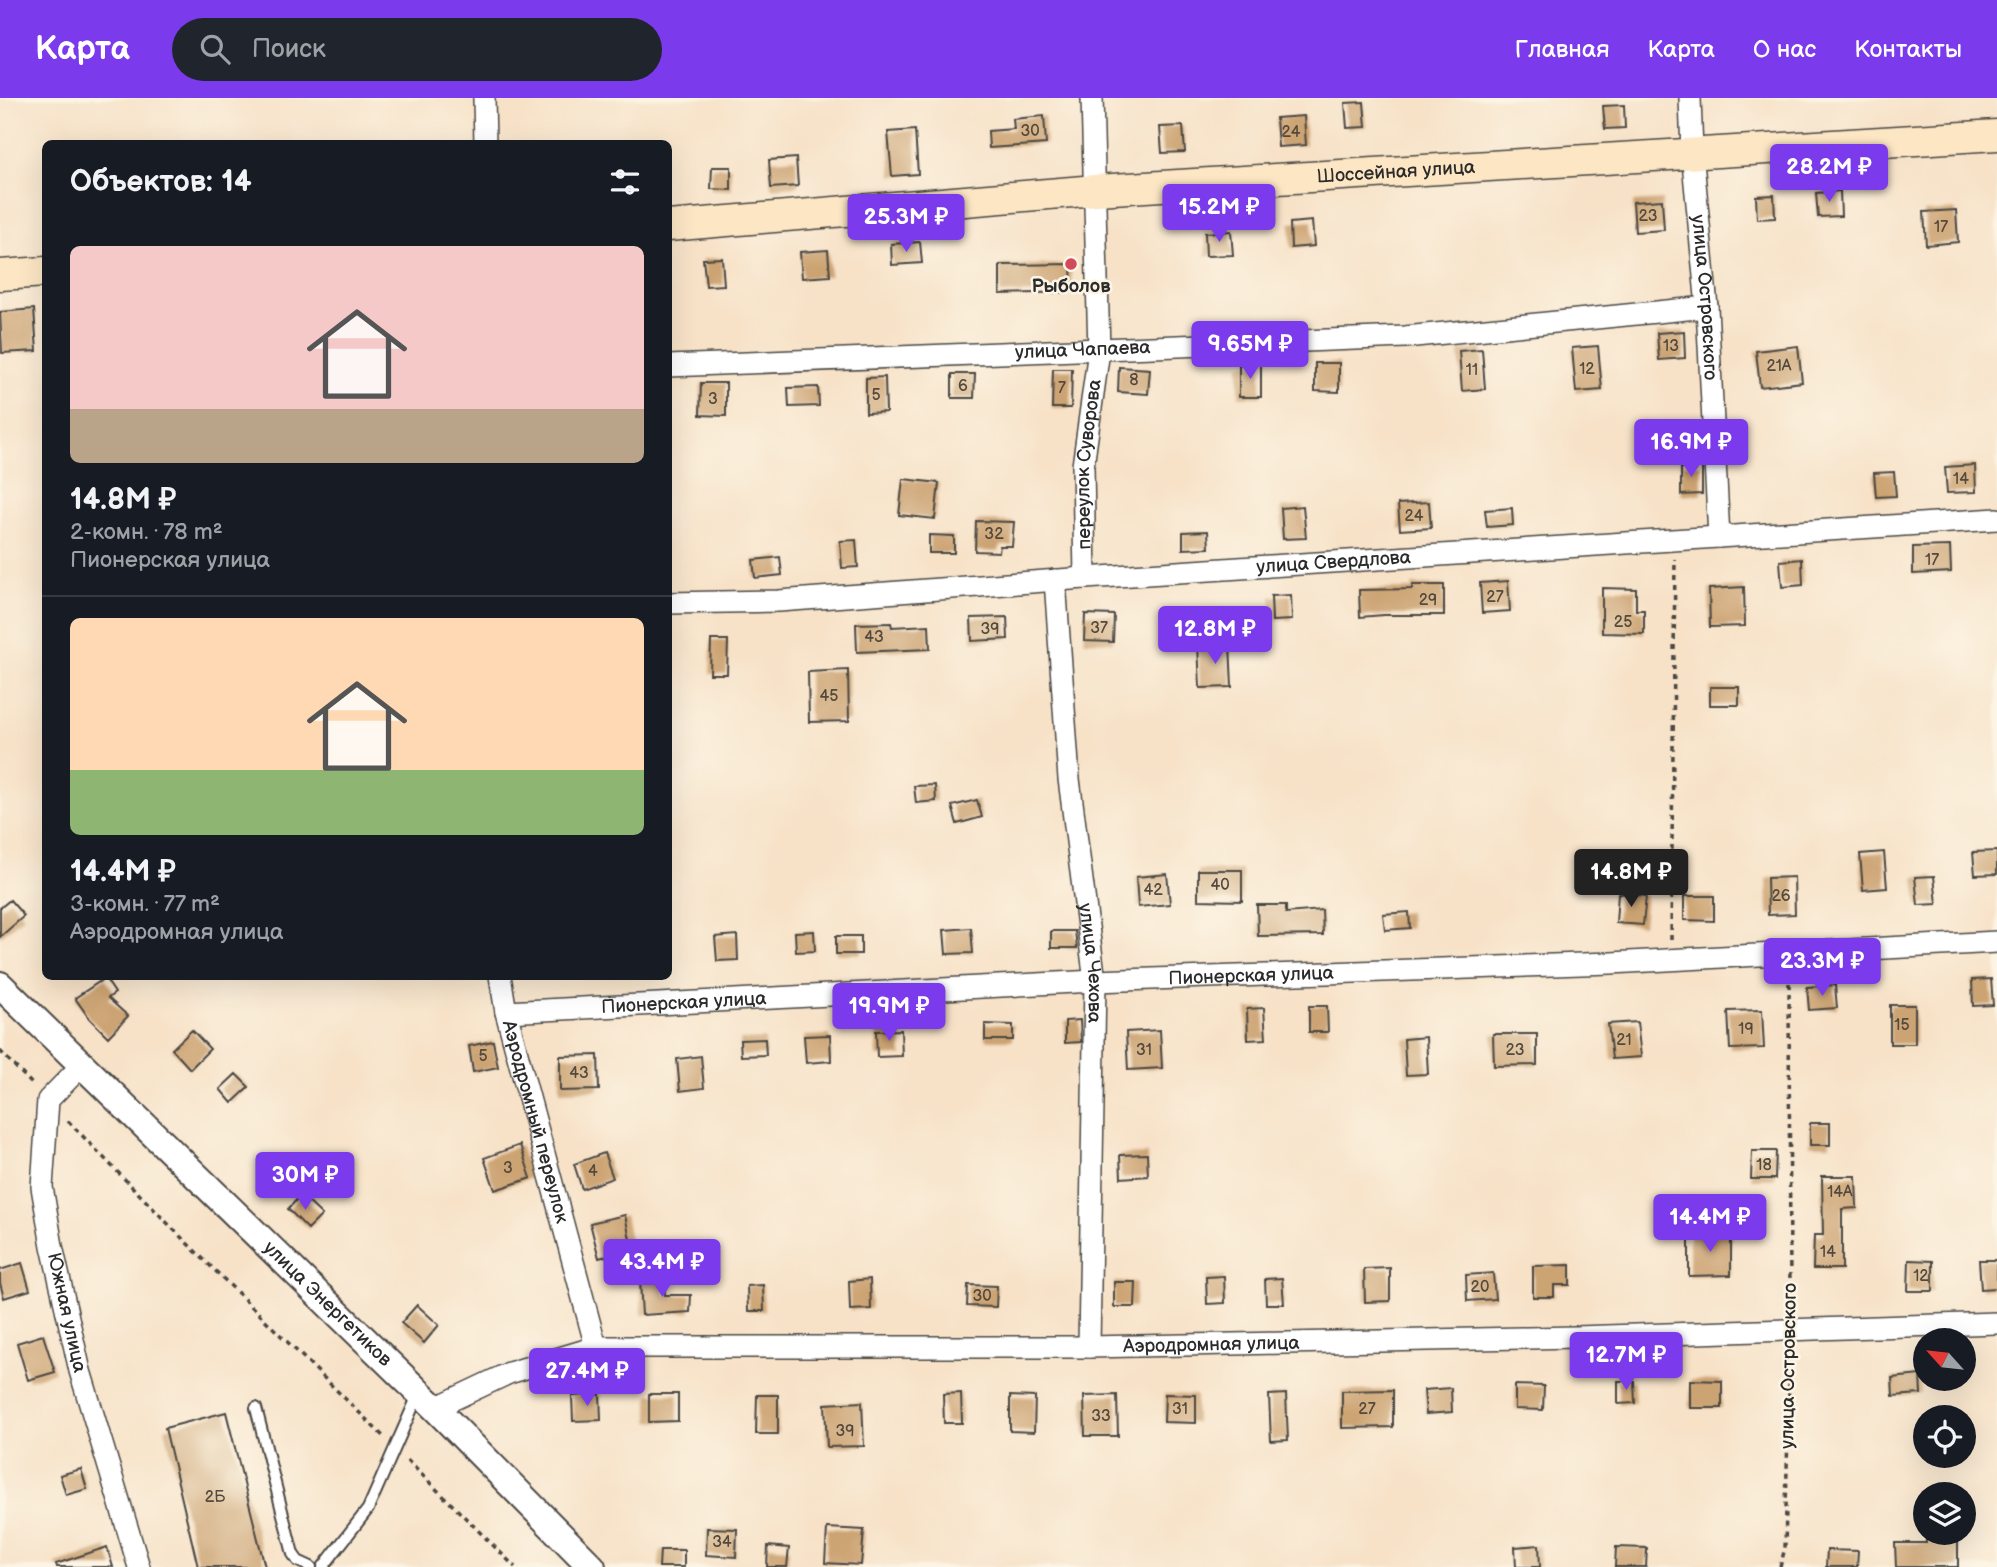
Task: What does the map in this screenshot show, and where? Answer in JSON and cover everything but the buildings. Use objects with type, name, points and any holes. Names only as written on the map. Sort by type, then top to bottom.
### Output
[{"type":"main road","name":"Шоссейная улица","points":[[672,226],[1096,190],[1997,135]]},
{"type":"main road","points":[[0,275],[42,272]]},
{"type":"street","points":[[484,98],[485,140]]},
{"type":"street","name":"переулок Суворова","points":[[1085,578],[1083,466],[1099,349],[1092,98]]},
{"type":"street","name":"улица Островского","points":[[1690,98],[1692,152],[1707,307],[1719,537]]},
{"type":"street","name":"улица Чапаева","points":[[672,366],[1405,337],[1707,307]]},
{"type":"street","name":"улица Свердлова","points":[[672,603],[779,601],[1055,580],[1997,519]]},
{"type":"street","name":"улица Чехова","points":[[1055,580],[1069,779],[1095,981],[1089,1347]]},
{"type":"street","name":"Пионерская улица","points":[[506,1012],[1095,981],[1671,960],[1997,942]]},
{"type":"street","name":"Аэродромный переулок","points":[[501,980],[506,1012],[596,1347]]},
{"type":"street","name":"улица Энергетиков","points":[[0,985],[427,1401],[592,1567]]},
{"type":"street","points":[[48,1100],[82,1065]]},
{"type":"street","name":"Южная улица","points":[[48,1100],[42,1187],[52,1246],[80,1371],[139,1567]]},
{"type":"street","name":"Аэродромная улица","points":[[427,1401],[596,1347],[1089,1347],[1576,1337],[1997,1323]]},
{"type":"lane","points":[[323,1567],[368,1509],[395,1448],[427,1401]]},
{"type":"lane","points":[[256,1408],[293,1554],[298,1561],[311,1567]]},
{"type":"path","points":[[1671,960],[1675,540]]},
{"type":"path","name":"улица Островского","points":[[1780,1567],[1786,1548],[1790,1330],[1789,953]]},
{"type":"path","points":[[0,1051],[181,1237],[515,1567]]},
{"type":"place","name":"Рыболов","points":[[1071,264]]}]
